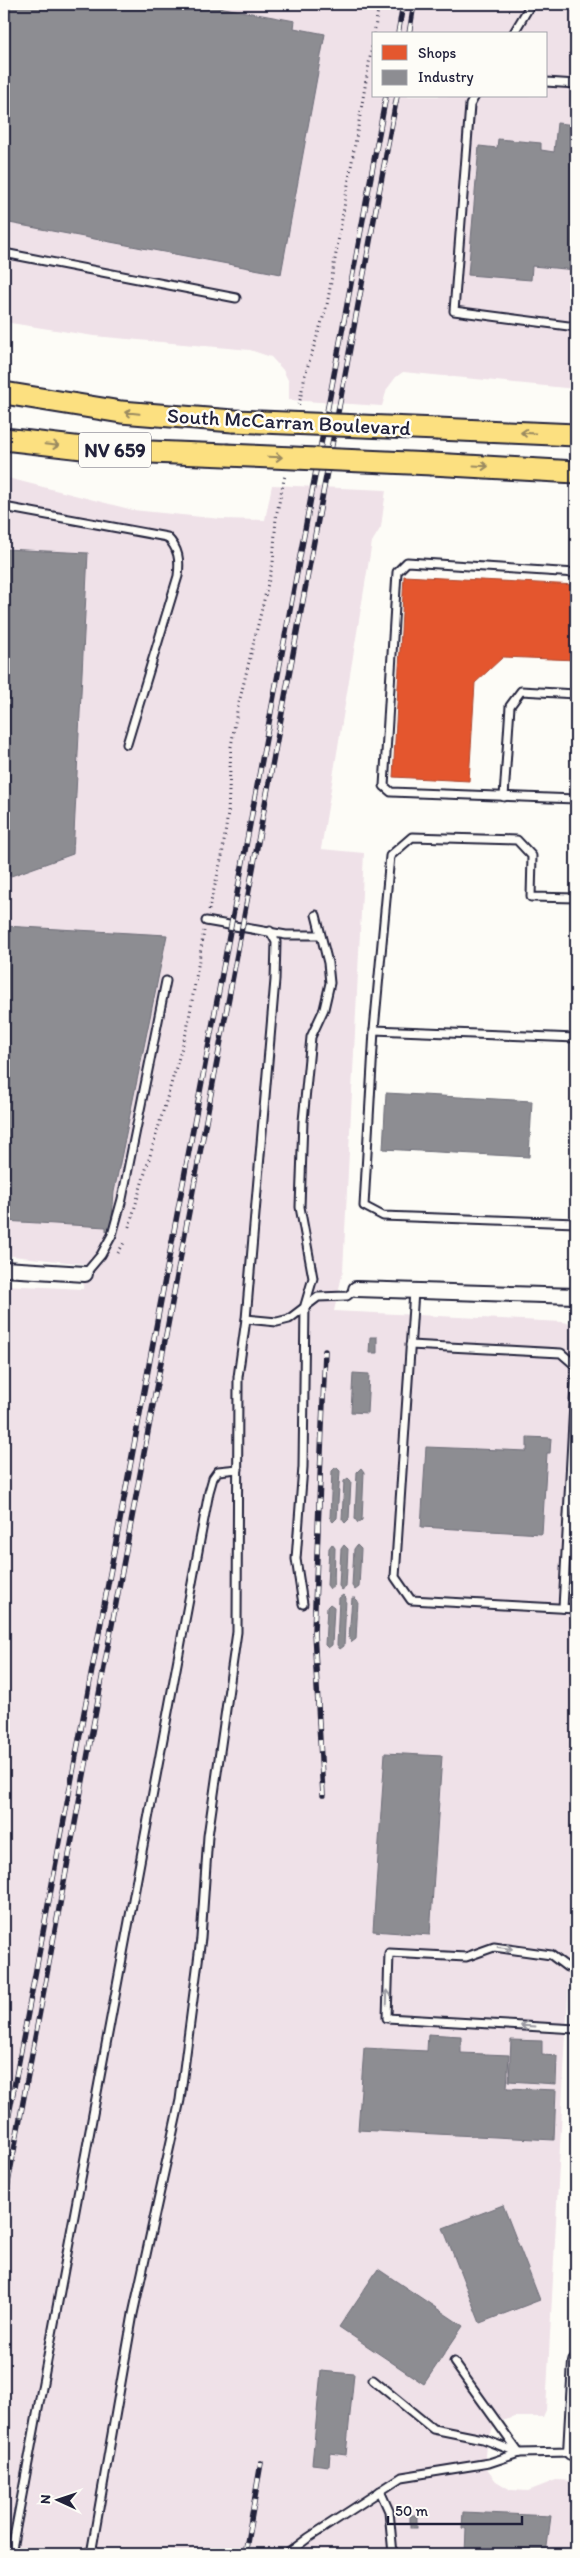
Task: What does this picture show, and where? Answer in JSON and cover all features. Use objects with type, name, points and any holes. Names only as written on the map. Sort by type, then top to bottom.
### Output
[{"type":"main road","name":"South McCarran Boulevard","points":[[4,393],[121,412],[233,421],[576,435]]},
{"type":"main road","name":"South McCarran Boulevard","points":[[4,439],[100,450],[576,472]]},
{"type":"street","points":[[4,1269],[85,1274]]},
{"type":"street","points":[[356,1289],[576,1296]]},
{"type":"street","points":[[574,2452],[576,2362]]},
{"type":"lane","points":[[513,32],[531,4]]},
{"type":"lane","points":[[548,82],[576,84]]},
{"type":"lane","points":[[474,98],[470,105],[454,311],[576,327]]},
{"type":"lane","points":[[4,253],[236,298]]},
{"type":"lane","points":[[4,507],[167,537],[175,545],[180,559],[178,576],[127,744]]},
{"type":"lane","points":[[576,573],[406,562],[397,572],[384,786],[391,792],[576,799]]},
{"type":"lane","points":[[504,796],[510,706],[520,691],[576,694]]},
{"type":"lane","points":[[576,898],[531,897],[532,856],[517,840],[412,837],[390,856],[374,1030],[364,1206],[383,1216],[576,1222]]},
{"type":"lane","points":[[303,1604],[296,1559],[303,1467],[305,1305],[313,1278],[300,1207],[302,1121],[311,1037],[324,1010],[330,983],[328,963],[319,935],[316,915]]},
{"type":"lane","points":[[206,921],[286,935],[319,935]]},
{"type":"lane","points":[[91,2554],[133,2314],[180,2100],[201,1938],[208,1836],[237,1632],[238,1377],[246,1319],[274,980],[276,942],[270,931]]},
{"type":"lane","points":[[85,1274],[101,1255],[112,1235],[122,1199],[166,981]]},
{"type":"lane","points":[[374,1030],[576,1038]]},
{"type":"lane","points":[[246,1319],[277,1322],[290,1318],[318,1296],[347,1296],[356,1289]]},
{"type":"lane","points":[[414,1291],[395,1578],[411,1600],[576,1609]]},
{"type":"lane","points":[[410,1345],[562,1353],[576,1366],[574,1439],[563,1608]]},
{"type":"lane","points":[[11,2554],[209,1492],[213,1478],[218,1471],[238,1470]]},
{"type":"lane","points":[[576,1968],[567,1967],[551,1955],[494,1946],[466,1957],[389,1953],[387,2018],[576,2029]]},
{"type":"lane","points":[[454,2362],[519,2453]]},
{"type":"lane","points":[[373,2380],[433,2429],[483,2439],[519,2453]]},
{"type":"lane","points":[[287,2554],[289,2550],[402,2477],[489,2463],[519,2453],[574,2452]]},
{"type":"lane","points":[[380,2491],[389,2511],[393,2554]]},
{"type":"path","points":[[374,32],[379,4]]},
{"type":"path","points":[[298,412],[305,375],[328,304],[372,47]]},
{"type":"path","points":[[128,1229],[187,1030],[206,921],[222,856],[228,813],[231,747],[237,711],[273,563],[276,517],[286,469]]},
{"type":"path","points":[[112,1262],[126,1237]]},
{"type":"shaded area","points":[[4,4],[576,4],[576,389],[403,372],[396,377],[387,389],[382,406],[289,400],[289,382],[283,370],[271,357],[250,350],[94,336],[4,322]]},
{"type":"shaded area","points":[[4,477],[133,510],[221,519],[265,520],[272,485],[386,490],[381,527],[372,542],[321,849],[364,853],[343,1271],[334,1311],[563,1322],[576,1325],[576,1845],[546,2410],[543,2417],[515,2417],[502,2421],[493,2429],[486,2444],[485,2456],[488,2471],[496,2481],[511,2490],[528,2491],[556,2480],[576,2481],[576,2554],[4,2554],[4,1285],[83,1289],[85,1264],[4,1255]]},
{"type":"building: Shops","points":[[404,576],[576,585],[576,660],[503,657],[475,683],[469,781],[393,777]]},
{"type":"building: Industry","points":[[4,4],[169,4],[200,10],[202,4],[295,21],[294,28],[325,34],[281,274],[4,222]]},
{"type":"building: Industry","points":[[557,123],[576,125],[576,270],[532,266],[531,280],[468,275],[479,146],[497,148],[498,139],[541,143],[541,150],[554,152]]},
{"type":"building: Industry","points":[[4,549],[88,553],[73,854],[11,876],[4,875]]},
{"type":"building: Industry","points":[[4,926],[167,935],[114,1192],[111,1231],[106,1231],[106,1227],[4,1221]]},
{"type":"building: Industry","points":[[386,1093],[532,1101],[529,1157],[383,1149]]},
{"type":"building: Industry","points":[[370,1337],[377,1337],[377,1353],[369,1353]]},
{"type":"building: Industry","points":[[353,1373],[369,1374],[367,1413],[351,1412]]},
{"type":"building: Industry","points":[[527,1437],[551,1438],[550,1453],[547,1453],[542,1534],[421,1527],[426,1447],[527,1451]]},
{"type":"building: Industry","points":[[336,1467],[340,1471],[337,1518],[333,1522],[330,1518],[332,1471]]},
{"type":"building: Industry","points":[[361,1468],[364,1472],[362,1520],[358,1523],[355,1519],[357,1472]]},
{"type":"building: Industry","points":[[348,1478],[351,1481],[349,1519],[345,1523],[342,1519],[344,1481]]},
{"type":"building: Industry","points":[[332,1544],[335,1548],[334,1586],[330,1589],[327,1585],[329,1548]]},
{"type":"building: Industry","points":[[344,1545],[348,1549],[346,1587],[342,1590],[339,1586],[341,1549]]},
{"type":"building: Industry","points":[[357,1545],[361,1549],[359,1587],[355,1590],[352,1586],[354,1549]]},
{"type":"building: Industry","points":[[343,1595],[346,1598],[344,1646],[340,1649],[337,1645],[339,1598]]},
{"type":"building: Industry","points":[[352,1598],[358,1601],[356,1639],[352,1642],[349,1638]]},
{"type":"building: Industry","points":[[330,1604],[334,1607],[332,1645],[328,1648],[325,1645],[327,1607]]},
{"type":"building: Industry","points":[[385,1753],[442,1756],[430,1935],[373,1931]]},
{"type":"building: Industry","points":[[428,2034],[461,2036],[461,2053],[509,2055],[507,2088],[556,2090],[554,2140],[358,2130],[364,2048],[427,2051]]},
{"type":"building: Industry","points":[[511,2040],[542,2041],[542,2055],[557,2056],[556,2084],[509,2081]]},
{"type":"building: Industry","points":[[503,2205],[540,2300],[480,2323],[443,2228]]},
{"type":"building: Industry","points":[[378,2269],[463,2326],[424,2384],[339,2327]]},
{"type":"building: Industry","points":[[321,2371],[354,2374],[346,2455],[330,2453],[329,2466],[312,2464]]},
{"type":"building: Industry","points":[[463,2512],[551,2516],[546,2554],[465,2554],[466,2529],[462,2528]]},
{"type":"building: Industry","points":[[410,2515],[417,2515],[417,2528],[410,2528]]},
{"type":"railway","points":[[398,32],[403,4]]},
{"type":"railway","points":[[409,32],[414,4]]},
{"type":"railway","points":[[4,2141],[386,98]]},
{"type":"railway","points":[[4,2204],[397,98]]},
{"type":"railway","points":[[323,1795],[314,1632],[325,1351]]},
{"type":"railway","points":[[245,2554],[261,2463]]}]
